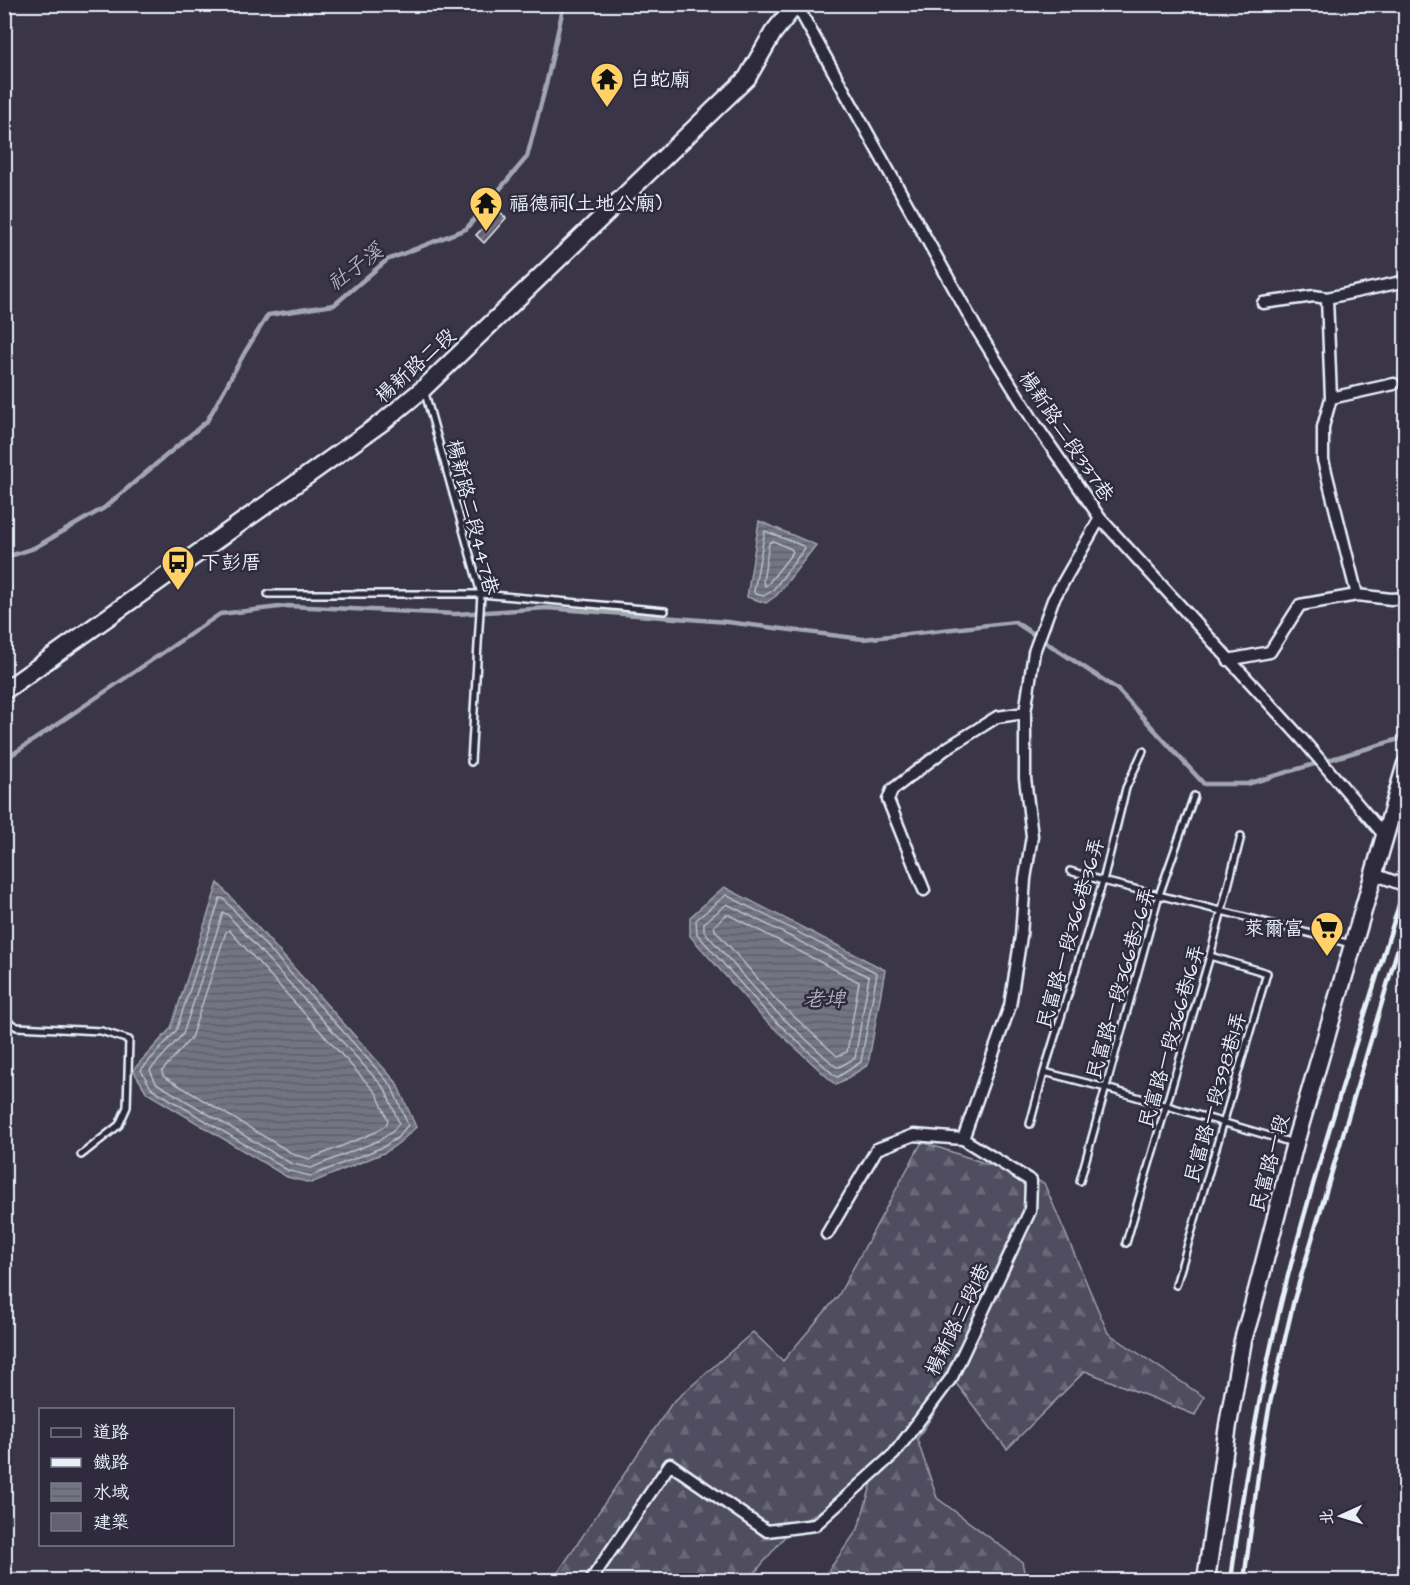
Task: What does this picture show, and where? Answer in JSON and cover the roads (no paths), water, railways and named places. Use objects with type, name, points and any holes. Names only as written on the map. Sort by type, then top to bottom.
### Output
[{"type":"main road","name":"楊新路二段","points":[[4,691],[384,421],[424,388],[747,78],[773,33],[796,4]]},
{"type":"main road","name":"民富路一段","points":[[1206,1581],[1237,1366],[1295,1143],[1374,874],[1383,835],[1406,764]]},
{"type":"street","name":"楊新路二段337巷","points":[[796,4],[976,328],[1036,424],[1100,518],[1316,756],[1383,835]]},
{"type":"street","points":[[1263,303],[1314,296],[1327,298],[1406,281]]},
{"type":"street","points":[[1327,298],[1331,398],[1323,427],[1323,460],[1357,595]]},
{"type":"street","points":[[1331,398],[1394,384]]},
{"type":"street","points":[[827,1234],[877,1149],[914,1135],[963,1138],[1010,1006],[1021,936],[1025,879],[1032,836],[1025,778],[1025,713],[1035,652],[1053,600],[1100,518]]},
{"type":"street","points":[[1227,660],[1270,652],[1300,605],[1357,595],[1391,599],[1406,598]]},
{"type":"street","points":[[924,890],[888,800],[892,790],[947,748],[997,717],[1025,713]]},
{"type":"street","points":[[1374,874],[1406,885]]},
{"type":"street","name":"楊新路三段1巷","points":[[591,1581],[670,1464],[767,1530],[815,1525],[894,1454],[952,1377],[1030,1211],[1031,1181],[963,1138]]},
{"type":"lane","name":"楊新路二段447巷","points":[[424,388],[481,594],[471,762]]},
{"type":"lane","points":[[268,594],[481,594],[665,611]]},
{"type":"lane","name":"民富路一段366巷36弄","points":[[1030,1124],[1103,881],[1126,788],[1143,751]]},
{"type":"lane","name":"民富路一段366巷26弄","points":[[1080,1181],[1159,895],[1194,796]]},
{"type":"lane","name":"民富路一段366巷16弄","points":[[1126,1243],[1210,956],[1241,836]]},
{"type":"lane","points":[[1070,871],[1353,945]]},
{"type":"lane","name":"民富路一段398巷1弄","points":[[1176,1285],[1267,973],[1210,956]]},
{"type":"lane","points":[[4,1020],[16,1027],[100,1031],[129,1040],[127,1107],[119,1125],[81,1155]]},
{"type":"lane","points":[[1044,1072],[1295,1143]]},
{"type":"water","points":[[759,521],[816,545],[777,595],[766,603],[747,597]]},
{"type":"water","points":[[218,883],[396,1082],[416,1127],[386,1152],[311,1183],[287,1177],[147,1093],[133,1070],[171,1028]]},
{"type":"water","name":"老埤","points":[[724,887],[885,970],[868,1065],[836,1085],[762,1017],[690,936],[690,917]]},
{"type":"waterway","name":"社子溪","points":[[4,558],[34,548],[104,508],[207,421],[268,315],[334,305],[387,260],[466,229],[527,157],[564,4]]},
{"type":"waterway","points":[[4,760],[220,614],[288,606],[456,614],[547,608],[727,622],[863,639],[1015,622],[1117,689],[1204,784],[1247,784],[1406,737]]},
{"type":"railway","points":[[1231,1580],[1252,1439],[1282,1299],[1326,1142],[1406,882]]},
{"type":"railway","points":[[1244,1580],[1270,1403],[1294,1300],[1406,921]]},
{"type":"place","name":"白蛇廟","points":[[607,108]]},
{"type":"place","name":"福德祠(土地公廟)","points":[[486,232]]},
{"type":"place","name":"下彭厝","points":[[178,591]]},
{"type":"place","name":"萊爾富","points":[[1327,957]]}]
